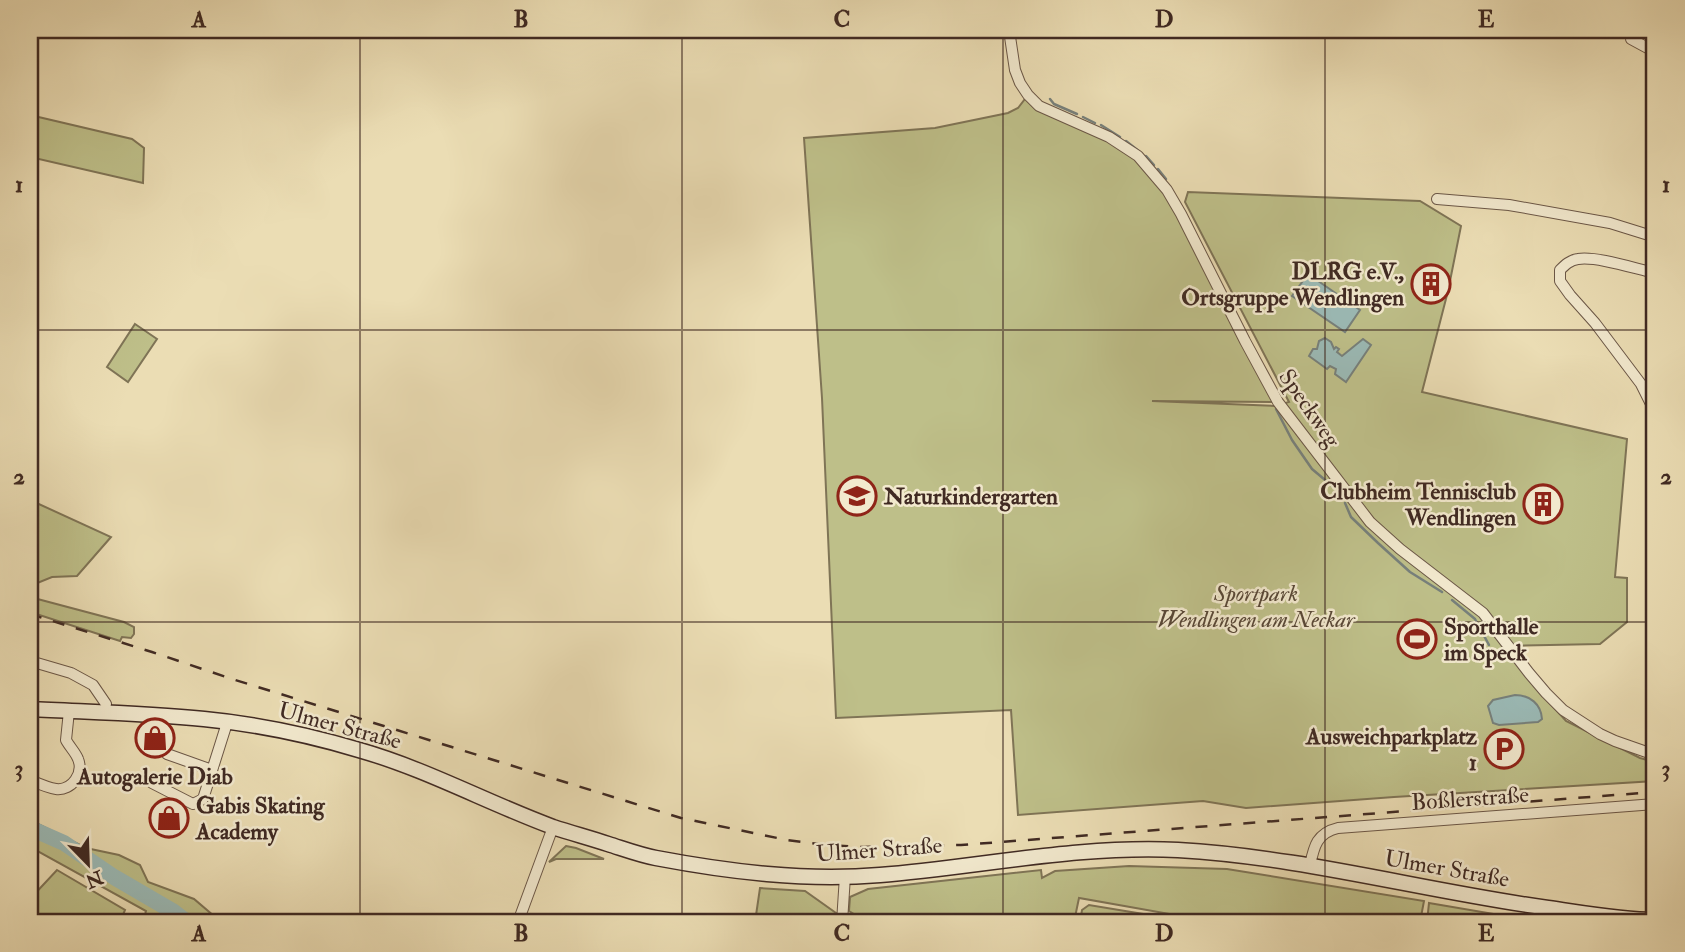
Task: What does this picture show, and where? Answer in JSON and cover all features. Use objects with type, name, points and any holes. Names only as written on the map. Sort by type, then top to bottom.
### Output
[{"type":"main road","name":"Ulmer Straße","points":[[30,709],[205,719],[288,732],[361,750],[433,776],[553,827],[649,856],[726,870],[799,876],[879,875],[1064,854],[1139,849],[1216,853],[1310,865],[1519,904],[1650,921]]},
{"type":"street","name":"Speckweg","points":[[1009,30],[1014,70],[1028,95],[1040,106],[1109,137],[1138,156],[1167,190],[1278,402],[1370,522],[1400,549],[1483,612],[1546,694],[1563,710],[1600,734],[1655,755]]},
{"type":"street","points":[[1631,39],[1655,52]]},
{"type":"street","points":[[1437,199],[1521,208],[1610,223],[1655,237]]},
{"type":"street","points":[[1655,274],[1594,259],[1578,258],[1560,270],[1559,281],[1611,343],[1641,384],[1655,412]]},
{"type":"street","points":[[30,661],[71,673],[93,685],[106,704]]},
{"type":"street","points":[[30,780],[57,789],[67,787],[80,773],[78,759],[66,740],[69,711]]},
{"type":"street","points":[[152,783],[193,804],[203,799],[228,723]]},
{"type":"street","points":[[167,754],[212,769]]},
{"type":"street","name":"Boßlerstraße","points":[[1310,865],[1319,838],[1327,830],[1338,828],[1655,804]]},
{"type":"street","points":[[518,922],[553,827]]},
{"type":"street","points":[[842,922],[845,876]]},
{"type":"green space","name":"Sportpark Wendlingen am Neckar","points":[[1028,95],[1138,156],[1167,190],[1278,402],[1152,401],[1276,406],[1289,402],[1185,202],[1188,192],[1420,201],[1461,226],[1448,291],[1422,392],[1627,439],[1615,577],[1627,578],[1627,622],[1600,644],[1504,646],[1566,721],[1640,758],[1655,762],[1655,781],[1246,808],[1203,801],[1018,815],[1011,710],[836,718],[822,398],[804,138],[935,128],[1008,113],[1018,108]]},
{"type":"green space","points":[[30,115],[132,139],[144,148],[143,183],[30,157]]},
{"type":"green space","points":[[135,324],[157,339],[128,382],[107,367]]},
{"type":"green space","points":[[30,500],[111,537],[77,576],[52,577],[30,586]]},
{"type":"green space","points":[[30,597],[124,622],[134,627],[134,634],[131,638],[122,637],[120,641],[30,612]]},
{"type":"green space","points":[[30,820],[86,848],[119,855],[140,865],[148,882],[194,899],[221,922],[143,922],[146,911],[30,847]]},
{"type":"green space","points":[[566,846],[604,859],[556,859],[549,862]]},
{"type":"green space","points":[[1129,866],[1227,869],[1424,901],[1420,922],[1080,922],[1082,910],[1089,905],[1180,920],[1181,916],[1079,898],[1074,922],[928,922],[909,917],[899,922],[867,922],[849,911],[850,897],[868,889],[1041,870],[1042,878],[1055,871]]},
{"type":"green space","points":[[57,870],[125,910],[120,922],[30,922],[30,899]]},
{"type":"green space","points":[[760,888],[805,891],[836,913],[836,922],[755,922]]},
{"type":"green space","points":[[1429,903],[1541,922],[1427,922]]},
{"type":"water","points":[[1308,274],[1360,310],[1345,332],[1292,296]]},
{"type":"water","points":[[1325,338],[1331,342],[1334,349],[1339,349],[1337,352],[1342,356],[1363,339],[1371,345],[1346,382],[1335,374],[1336,369],[1330,366],[1327,369],[1309,356],[1313,349],[1317,349],[1319,341]]},
{"type":"water","points":[[1515,695],[1534,701],[1542,719],[1538,722],[1499,725],[1493,723],[1488,706],[1493,700]]},
{"type":"waterway","points":[[1050,99],[1054,104],[1077,114]]},
{"type":"waterway","points":[[1083,117],[1095,123]]},
{"type":"waterway","points":[[1101,125],[1120,137]]},
{"type":"waterway","points":[[1126,141],[1140,152]]},
{"type":"waterway","points":[[1146,156],[1154,165]]},
{"type":"waterway","points":[[1158,169],[1166,179]]},
{"type":"waterway","points":[[1276,409],[1292,440],[1312,469],[1343,495]]},
{"type":"waterway","points":[[1345,503],[1351,517],[1378,543],[1410,572],[1442,592]]},
{"type":"waterway","points":[[1452,600],[1475,619],[1489,645]]},
{"type":"waterway","points":[[30,828],[64,843],[187,922]]},
{"type":"railway","points":[[30,614],[681,818],[787,840],[827,845],[961,845],[1655,792]]},
{"type":"place","name":"DLRG e.V., Ortsgruppe Wendlingen","points":[[1431,284]]},
{"type":"place","name":"Naturkindergarten","points":[[857,496]]},
{"type":"place","name":"Clubheim Tennisclub Wendlingen","points":[[1543,504]]},
{"type":"place","name":"Sporthalle im Speck","points":[[1417,639]]},
{"type":"place","name":"Autogalerie Diab","points":[[155,738]]},
{"type":"place","name":"Ausweichparkplatz 1","points":[[1504,749]]},
{"type":"place","name":"Gabis Skating Academy","points":[[169,818]]}]
